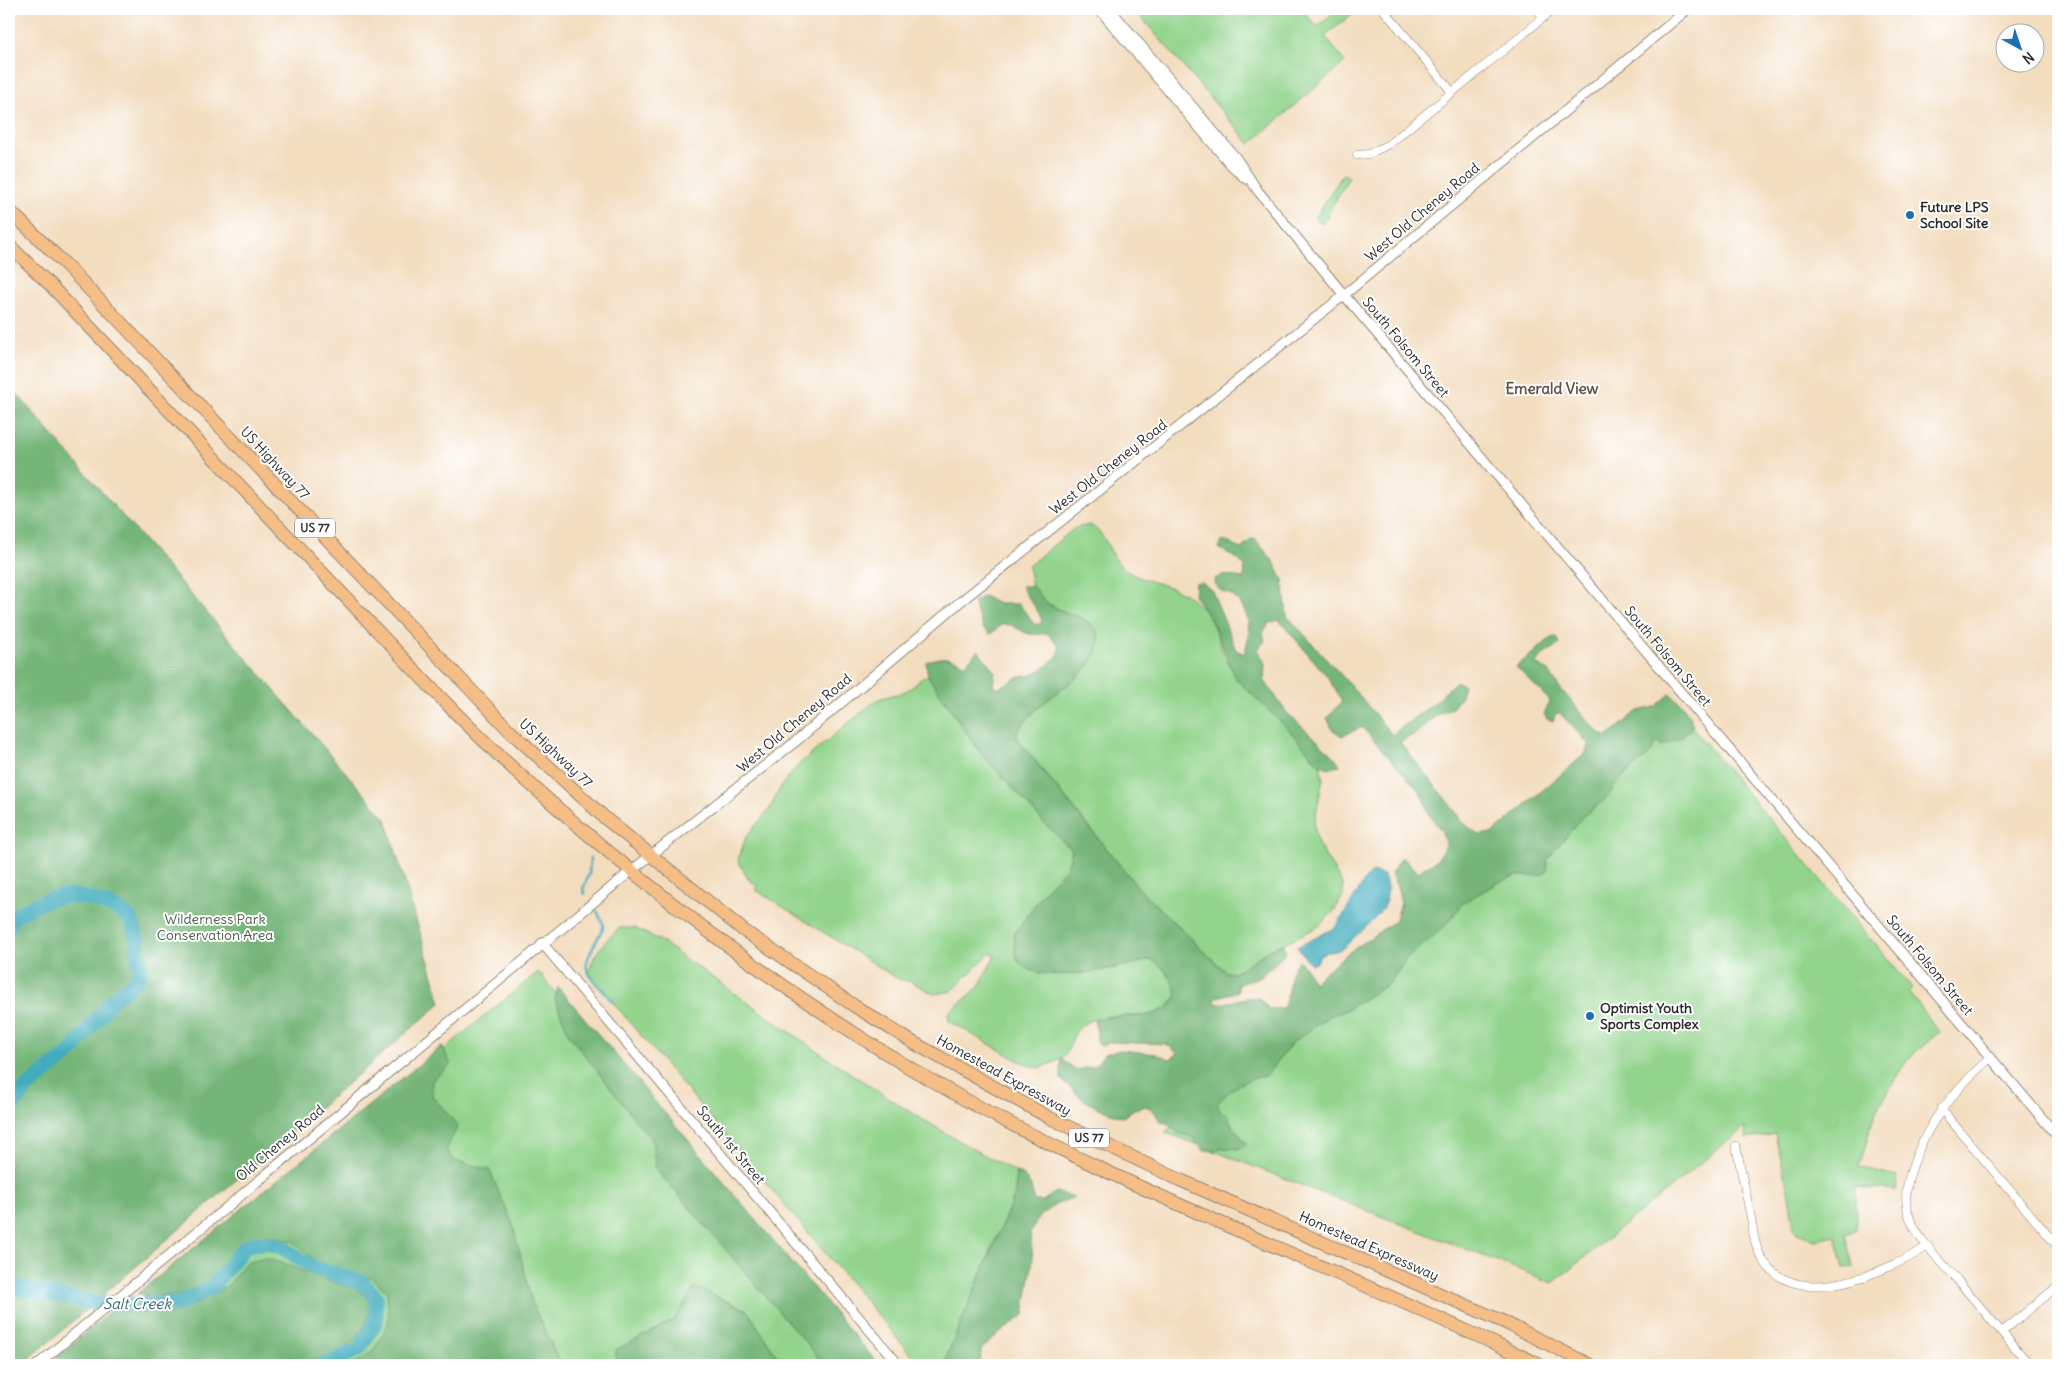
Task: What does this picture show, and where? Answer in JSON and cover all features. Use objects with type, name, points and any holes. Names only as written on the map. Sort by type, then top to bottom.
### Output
[{"type":"highway","name":"US Highway 77","points":[[9,210],[66,265],[461,681],[556,775],[630,838]]},
{"type":"highway","name":"US 77","points":[[9,245],[58,293],[461,718],[514,769],[630,871],[722,943],[785,987],[905,1065],[974,1105],[1154,1194],[1540,1365]]},
{"type":"highway","name":"Homestead Expressway","points":[[630,838],[744,930],[790,962],[856,1007],[985,1084],[1113,1149],[1504,1322],[1590,1365]]},
{"type":"street","name":"South Folsom Street","points":[[1099,9],[1230,164],[1258,190]]},
{"type":"street","name":"South Folsom Street","points":[[1110,9],[1236,158],[1258,190],[1344,295],[2058,1137]]},
{"type":"street","points":[[1383,9],[1452,92]]},
{"type":"street","points":[[1537,9],[1544,17]]},
{"type":"street","points":[[1357,155],[1369,154],[1389,144],[1554,9]]},
{"type":"street","name":"West Old Cheney Road","points":[[542,943],[630,871],[795,742],[1027,547],[1146,455],[1344,295],[1688,9]]},
{"type":"street","name":"Old Cheney Road","points":[[37,1365],[542,943]]},
{"type":"street","name":"South 1st Street","points":[[542,943],[899,1365]]},
{"type":"street","points":[[1990,1058],[1958,1088],[1940,1109],[1920,1146],[1906,1193],[1906,1204],[1912,1223],[1928,1246],[2030,1365]]},
{"type":"street","points":[[1940,1109],[2058,1247]]},
{"type":"street","points":[[1736,1146],[1759,1254],[1773,1271],[1784,1279],[1807,1286],[1845,1280],[1882,1271],[1928,1246]]},
{"type":"street","points":[[2002,1332],[2058,1286]]},
{"type":"green space","points":[[1134,9],[1302,9],[1317,27],[1340,9],[1358,9],[1325,36],[1345,62],[1250,144]]},
{"type":"green space","points":[[1343,174],[1349,177],[1322,224],[1315,218]]},
{"type":"green space","name":"Wilderness Park Conservation Area","points":[[9,385],[386,819],[441,1003],[22,1365],[9,1365]]},
{"type":"green space","points":[[1090,525],[1100,533],[1124,569],[1142,578],[1181,592],[1205,611],[1213,625],[1224,656],[1231,667],[1320,765],[1323,778],[1314,825],[1318,844],[1343,885],[1343,896],[1333,912],[1318,927],[1269,950],[1234,973],[1226,972],[1141,891],[1016,737],[1020,728],[1037,709],[1090,664],[1094,626],[1047,603],[1032,586],[1028,566],[1075,528]]},
{"type":"green space","points":[[1252,539],[1256,540],[1274,562],[1283,580],[1287,616],[1354,689],[1392,735],[1439,699],[1456,681],[1464,686],[1460,698],[1452,708],[1438,714],[1415,734],[1400,742],[1467,826],[1479,835],[1493,833],[1586,753],[1588,744],[1560,713],[1556,713],[1553,721],[1547,719],[1544,714],[1550,701],[1516,667],[1551,638],[1557,637],[1560,644],[1543,655],[1535,664],[1549,671],[1558,686],[1598,732],[1607,737],[1638,711],[1655,707],[1670,694],[1684,708],[1693,725],[1683,736],[1674,741],[1660,746],[1656,742],[1651,753],[1620,779],[1605,800],[1583,816],[1547,860],[1547,872],[1538,876],[1515,876],[1497,883],[1463,903],[1444,927],[1406,959],[1390,983],[1346,1010],[1329,1016],[1292,1043],[1266,1076],[1244,1082],[1228,1093],[1217,1104],[1221,1112],[1228,1115],[1232,1126],[1247,1144],[1240,1149],[1230,1148],[1204,1151],[1192,1137],[1178,1133],[1167,1123],[1160,1122],[1155,1112],[1146,1106],[1134,1109],[1123,1117],[1089,1103],[1061,1079],[1061,1059],[1077,1070],[1095,1066],[1104,1054],[1121,1050],[1156,1054],[1170,1059],[1178,1054],[1167,1044],[1110,1042],[1101,1046],[1096,1040],[1097,1033],[1094,1019],[1151,1015],[1170,1005],[1177,996],[1176,991],[1164,970],[1151,960],[1101,970],[1059,974],[1040,973],[1026,968],[1017,958],[1014,935],[1046,889],[1067,868],[1072,850],[1047,826],[980,752],[928,676],[926,662],[947,658],[965,665],[978,650],[995,672],[993,685],[999,688],[1023,675],[1030,676],[1045,667],[1059,654],[1059,645],[1047,633],[1029,634],[1013,626],[1003,624],[990,634],[983,628],[973,602],[984,596],[998,604],[1019,604],[1035,625],[1042,623],[1036,609],[1021,586],[1032,586],[1053,607],[1085,620],[1092,625],[1097,630],[1099,637],[1097,652],[1089,665],[1033,712],[1022,724],[1016,738],[1141,891],[1226,972],[1234,973],[1269,950],[1283,944],[1286,953],[1261,976],[1238,985],[1238,991],[1214,998],[1216,1004],[1254,997],[1259,998],[1269,1009],[1283,1008],[1290,977],[1299,960],[1314,984],[1319,977],[1348,953],[1395,921],[1401,903],[1398,889],[1391,873],[1402,857],[1418,872],[1438,859],[1445,845],[1442,831],[1430,816],[1421,793],[1362,727],[1342,736],[1333,730],[1327,718],[1342,701],[1327,676],[1279,620],[1269,623],[1263,633],[1265,641],[1258,649],[1265,664],[1264,680],[1287,713],[1335,757],[1340,766],[1329,768],[1320,765],[1287,728],[1236,679],[1212,621],[1194,595],[1195,583],[1202,582],[1212,591],[1236,650],[1244,654],[1248,639],[1247,617],[1235,598],[1220,590],[1214,583],[1215,579],[1222,575],[1244,578],[1245,567],[1238,559],[1219,548],[1223,540],[1241,549]]},
{"type":"green space","points":[[928,676],[980,752],[1047,826],[1072,849],[1067,868],[1046,889],[1014,935],[1017,958],[1026,968],[1040,973],[1059,974],[1101,970],[1151,960],[1156,962],[1168,974],[1177,995],[1161,1011],[1140,1016],[1106,1017],[1086,1023],[1080,1027],[1061,1059],[1039,1068],[1019,1061],[949,1021],[948,1013],[978,988],[995,956],[990,953],[952,991],[934,994],[912,982],[898,979],[756,890],[757,885],[748,879],[738,860],[746,837],[770,808],[781,786],[798,765],[875,701],[905,691],[922,678]]},
{"type":"green space","name":"Optimist Youth Sports Complex","points":[[1673,705],[1912,988],[1908,992],[1939,1032],[1908,1059],[1874,1116],[1859,1167],[1897,1176],[1895,1190],[1856,1187],[1856,1230],[1846,1234],[1853,1267],[1844,1268],[1836,1236],[1815,1240],[1797,1233],[1794,1228],[1789,1195],[1775,1134],[1747,1139],[1745,1127],[1553,1283],[1165,1132]]},
{"type":"green space","points":[[619,928],[635,928],[659,940],[878,1091],[969,1147],[1016,1172],[1015,1194],[943,1365],[920,1365],[589,974],[593,960],[600,949]]},
{"type":"green space","points":[[538,972],[871,1365],[61,1365]]},
{"type":"green space","points":[[558,987],[879,1365],[825,1365],[656,1169],[652,1141],[569,1035],[555,999]]},
{"type":"green space","points":[[442,1046],[451,1065],[432,1080],[432,1096],[458,1126],[446,1150],[455,1161],[489,1169],[513,1225],[532,1303],[561,1365],[350,1365],[368,1355],[382,1338],[388,1321],[387,1292],[371,1278],[317,1263],[294,1242],[265,1235],[244,1241],[201,1289],[172,1296],[137,1294]]},
{"type":"green space","points":[[1016,1172],[1025,1177],[1030,1184],[1034,1201],[1043,1201],[1056,1192],[1074,1197],[1055,1205],[1038,1218],[1030,1233],[1033,1259],[1024,1315],[981,1350],[980,1365],[943,1365],[1015,1194]]},
{"type":"green space","points":[[265,1258],[359,1291],[366,1297],[370,1311],[368,1319],[359,1335],[347,1347],[337,1353],[304,1365],[48,1365],[112,1310],[169,1314],[198,1303],[228,1285],[245,1263]]},
{"type":"green space","points":[[695,1287],[747,1310],[783,1365],[616,1365],[616,1350],[674,1320]]},
{"type":"water","points":[[1372,872],[1384,875],[1387,885],[1387,894],[1382,910],[1371,923],[1344,947],[1320,955],[1317,963],[1311,964],[1297,947],[1336,927]]},
{"type":"waterway","points":[[585,894],[583,889],[589,874],[590,858]]},
{"type":"waterway","name":"Salt Creek","points":[[9,928],[13,916],[50,899],[73,896],[98,901],[122,912],[133,923],[137,938],[140,973],[133,983],[112,1000],[71,1052],[26,1088],[9,1112]]},
{"type":"waterway","points":[[597,911],[604,926],[591,952],[587,967],[594,980],[613,1002]]},
{"type":"waterway","name":"Salt Creek","points":[[9,1280],[19,1288],[98,1304],[179,1304],[212,1287],[243,1249],[251,1244],[267,1243],[281,1247],[316,1269],[362,1282],[376,1297],[376,1322],[359,1349],[325,1365]]},
{"type":"place","name":"Future LPS School Site","points":[[1910,215]]},
{"type":"place","name":"Optimist Youth Sports Complex","points":[[1590,1016]]},
{"type":"district","name":"Emerald View","points":[[1552,389]]}]
